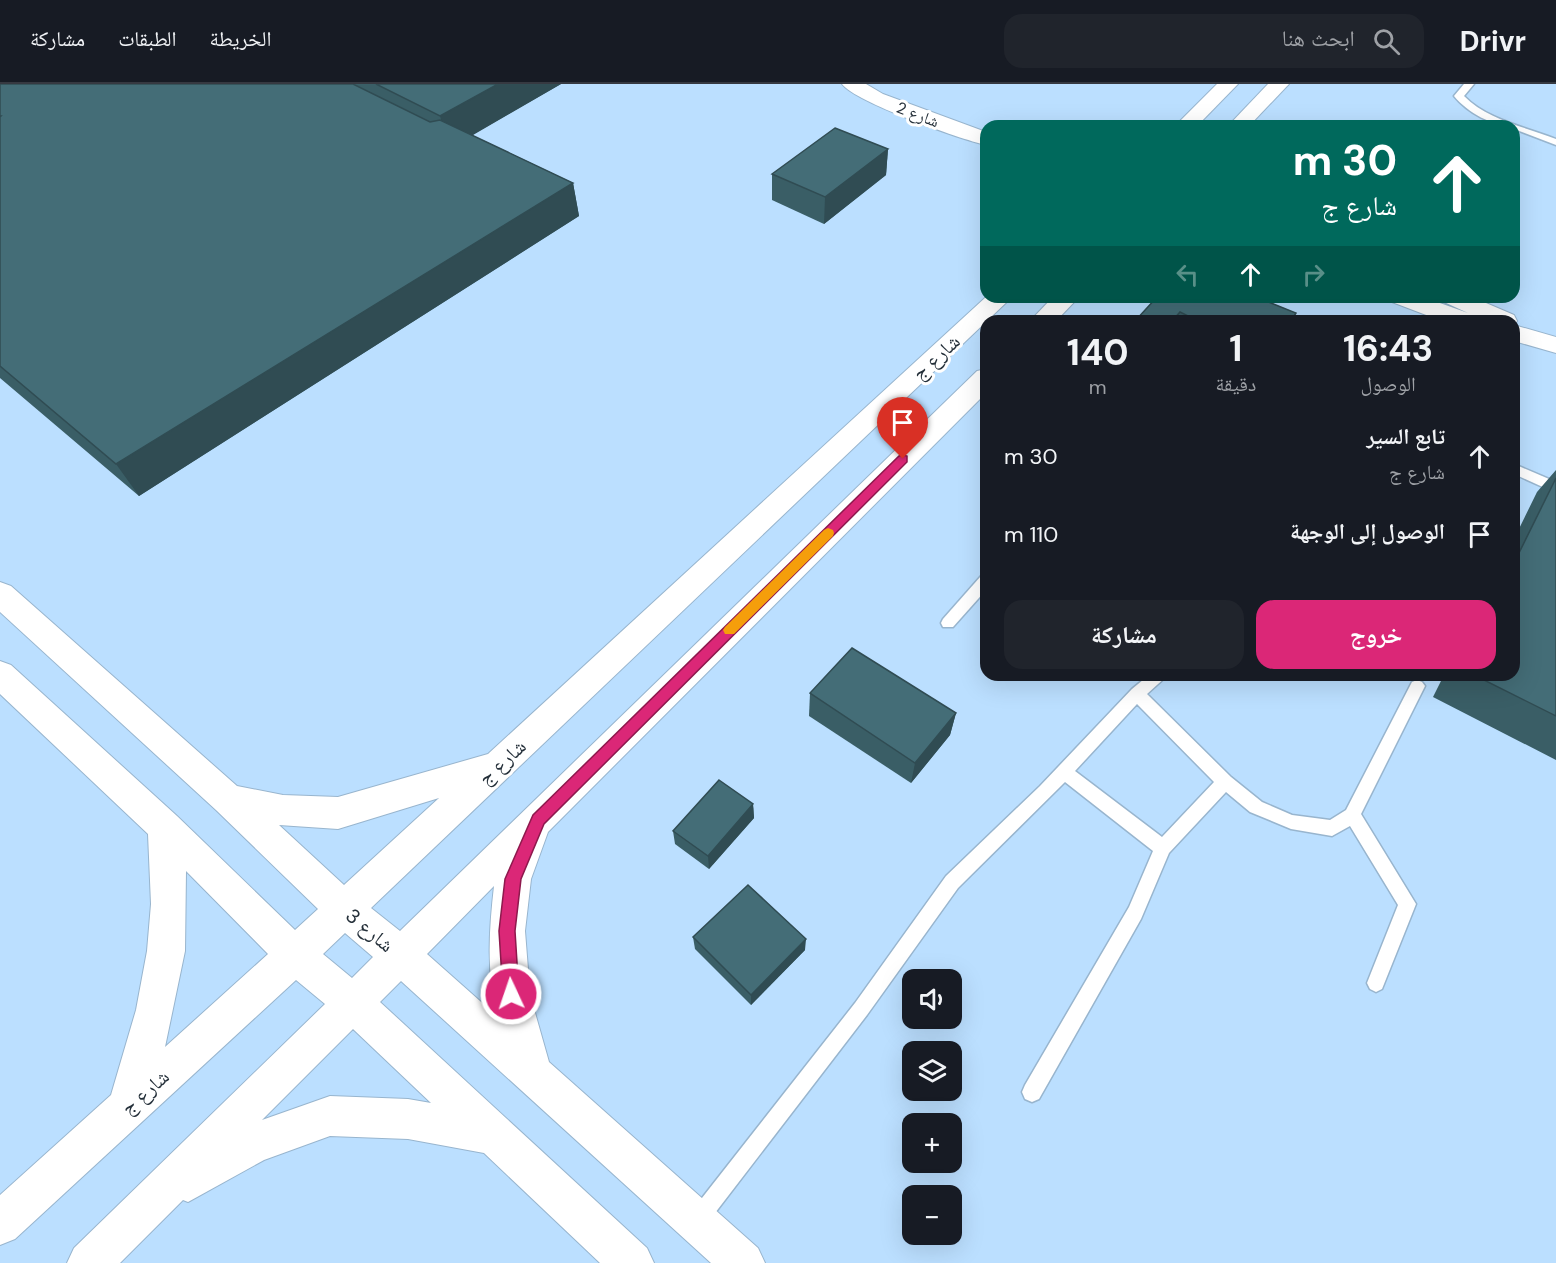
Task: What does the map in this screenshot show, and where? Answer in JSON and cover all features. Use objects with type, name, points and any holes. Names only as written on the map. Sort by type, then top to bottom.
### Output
[{"type":"street","name":"شارع 2","points":[[852,84],[876,98],[980,138]]},
{"type":"street","name":"شارع 2","points":[[888,84],[984,120]]},
{"type":"street","points":[[1190,120],[1227,84]]},
{"type":"street","points":[[1244,120],[1279,84]]},
{"type":"street","name":"شارع ج","points":[[981,315],[994,303]]},
{"type":"street","points":[[1048,315],[1060,303]]},
{"type":"street","points":[[1416,303],[1449,315]]},
{"type":"street","points":[[1465,303],[1492,315]]},
{"type":"street","name":"شارع ج","points":[[0,1224],[295,955],[980,316]]},
{"type":"street","points":[[1520,329],[1549,343]]},
{"type":"street","points":[[1520,335],[1549,343]]},
{"type":"street","points":[[89,1263],[980,383]]},
{"type":"street","name":"شارع 3","points":[[0,594],[228,799],[344,909],[401,956],[532,1072],[743,1263]]},
{"type":"street","points":[[0,674],[165,827],[295,955],[353,1003],[632,1263]]},
{"type":"street","points":[[228,799],[283,810],[338,813],[498,765]]},
{"type":"street","points":[[532,1072],[511,994],[507,931],[513,879],[539,819]]},
{"type":"street","points":[[128,1107],[157,1007],[166,949],[170,885],[165,827]]},
{"type":"street","points":[[153,1200],[253,1144],[330,1116],[408,1119],[495,1135]]},
{"type":"lane","points":[[1468,84],[1459,96],[1466,105],[1477,113],[1496,120]]},
{"type":"lane","points":[[1520,129],[1556,142]]},
{"type":"lane","points":[[1520,472],[1556,488]]},
{"type":"lane","points":[[948,623],[980,587]]},
{"type":"lane","points":[[696,1222],[861,1009],[952,882],[1064,772],[1137,694],[1153,681]]},
{"type":"lane","points":[[1137,694],[1226,782],[1256,807],[1291,822],[1332,828],[1352,815],[1417,686]]},
{"type":"lane","points":[[1064,772],[1163,848]]},
{"type":"lane","points":[[1032,1092],[1135,913],[1163,848],[1226,782]]},
{"type":"lane","points":[[1352,815],[1407,904],[1376,983]]},
{"type":"shaded area","points":[[0,84],[1556,84],[1556,1263],[0,1263]]},
{"type":"building","points":[[0,84],[353,84],[430,122],[440,120],[573,183],[116,464],[0,366]]},
{"type":"building","points":[[376,84],[498,84],[440,116]]},
{"type":"building","points":[[835,128],[888,149],[825,197],[772,174]]},
{"type":"building","points":[[1152,303],[1271,303],[1296,313],[1295,315],[1186,315],[1180,312],[1177,315],[1140,315]]},
{"type":"building","points":[[1556,478],[1556,716],[1486,681],[1520,681],[1520,551]]},
{"type":"building","points":[[852,648],[956,713],[915,763],[810,693]]},
{"type":"building","points":[[719,780],[753,804],[708,856],[673,831]]},
{"type":"building","points":[[748,885],[806,939],[751,995],[693,937]]},
{"type":"slow traffic","points":[[730,630],[828,533]]},
{"type":"route","points":[[511,994],[507,931],[513,879],[539,819],[903,459]]}]
